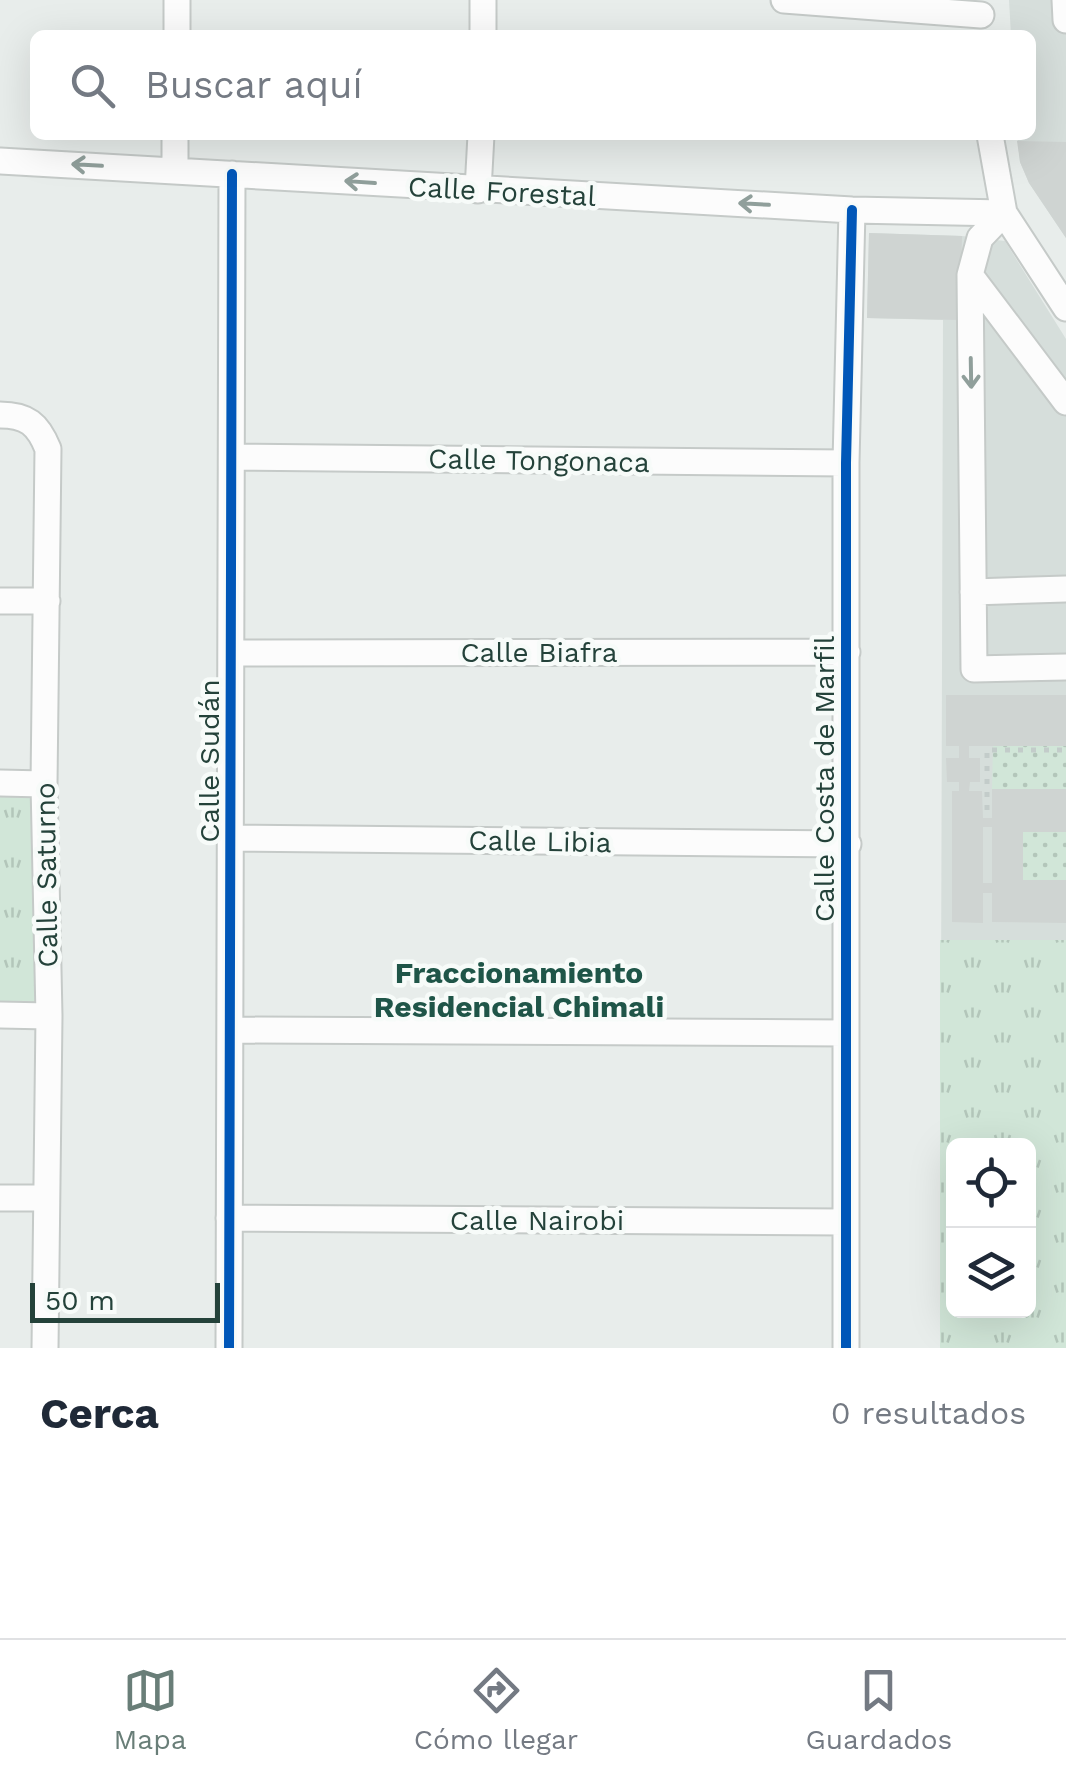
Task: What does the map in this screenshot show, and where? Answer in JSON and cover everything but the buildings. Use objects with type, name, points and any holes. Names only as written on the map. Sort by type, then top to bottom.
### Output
[{"type":"street","points":[[176,30],[177,0]]},
{"type":"street","points":[[483,0],[483,30]]},
{"type":"street","points":[[784,0],[981,17]]},
{"type":"street","points":[[1065,0],[1066,20]]},
{"type":"street","points":[[175,140],[175,170]]},
{"type":"street","points":[[478,190],[481,140]]},
{"type":"street","points":[[991,140],[1004,213],[1066,308]]},
{"type":"street","name":"Calle Forestal","points":[[0,161],[852,210],[1004,213]]},
{"type":"street","name":"Calle Sudán","points":[[229,1348],[232,174]]},
{"type":"street","name":"Calle Costa de Marfil","points":[[846,1348],[846,463],[852,210]]},
{"type":"street","points":[[1004,213],[980,238],[970,275],[974,669],[1066,667]]},
{"type":"street","points":[[970,275],[1066,402]]},
{"type":"street","name":"Calle Saturno","points":[[9,415],[39,427],[48,448],[45,1348]]},
{"type":"street","name":"Calle Tongonaca","points":[[232,457],[846,463]]},
{"type":"street","points":[[973,592],[1066,589]]},
{"type":"street","points":[[0,601],[47,601]]},
{"type":"street","name":"Calle Biafra","points":[[232,653],[847,652]]},
{"type":"street","points":[[0,784],[44,784]]},
{"type":"street","name":"Calle Libia","points":[[231,838],[848,844]]},
{"type":"street","points":[[0,1016],[49,1016]]},
{"type":"street","points":[[230,1030],[846,1033]]},
{"type":"street","points":[[0,1198],[44,1198]]},
{"type":"street","name":"Calle Nairobi","points":[[229,1218],[844,1222]]},
{"type":"path","points":[[988,810],[987,750],[1066,750]]},
{"type":"shaded area","points":[[1009,0],[1066,0],[1066,238],[1029,183],[1020,162],[1018,140],[1036,140],[1036,30],[1011,30]]},
{"type":"shaded area","points":[[869,233],[1005,241],[1066,339],[1066,1348],[940,1348],[943,320],[867,318]]},
{"type":"green space","points":[[993,746],[1066,746],[1066,789],[992,789]]},
{"type":"green space","points":[[0,792],[49,793],[46,1011],[0,1010]]},
{"type":"green space","points":[[1023,832],[1066,832],[1066,880],[1023,880]]},
{"type":"green space","points":[[940,940],[1066,940],[1066,1348],[940,1348]]},
{"type":"cycle path","points":[[229,1348],[232,174]]},
{"type":"cycle path","points":[[846,1348],[846,463],[852,210]]},
{"type":"district","name":"Fraccionamiento Residencial Chimali","points":[[519,990]]}]
